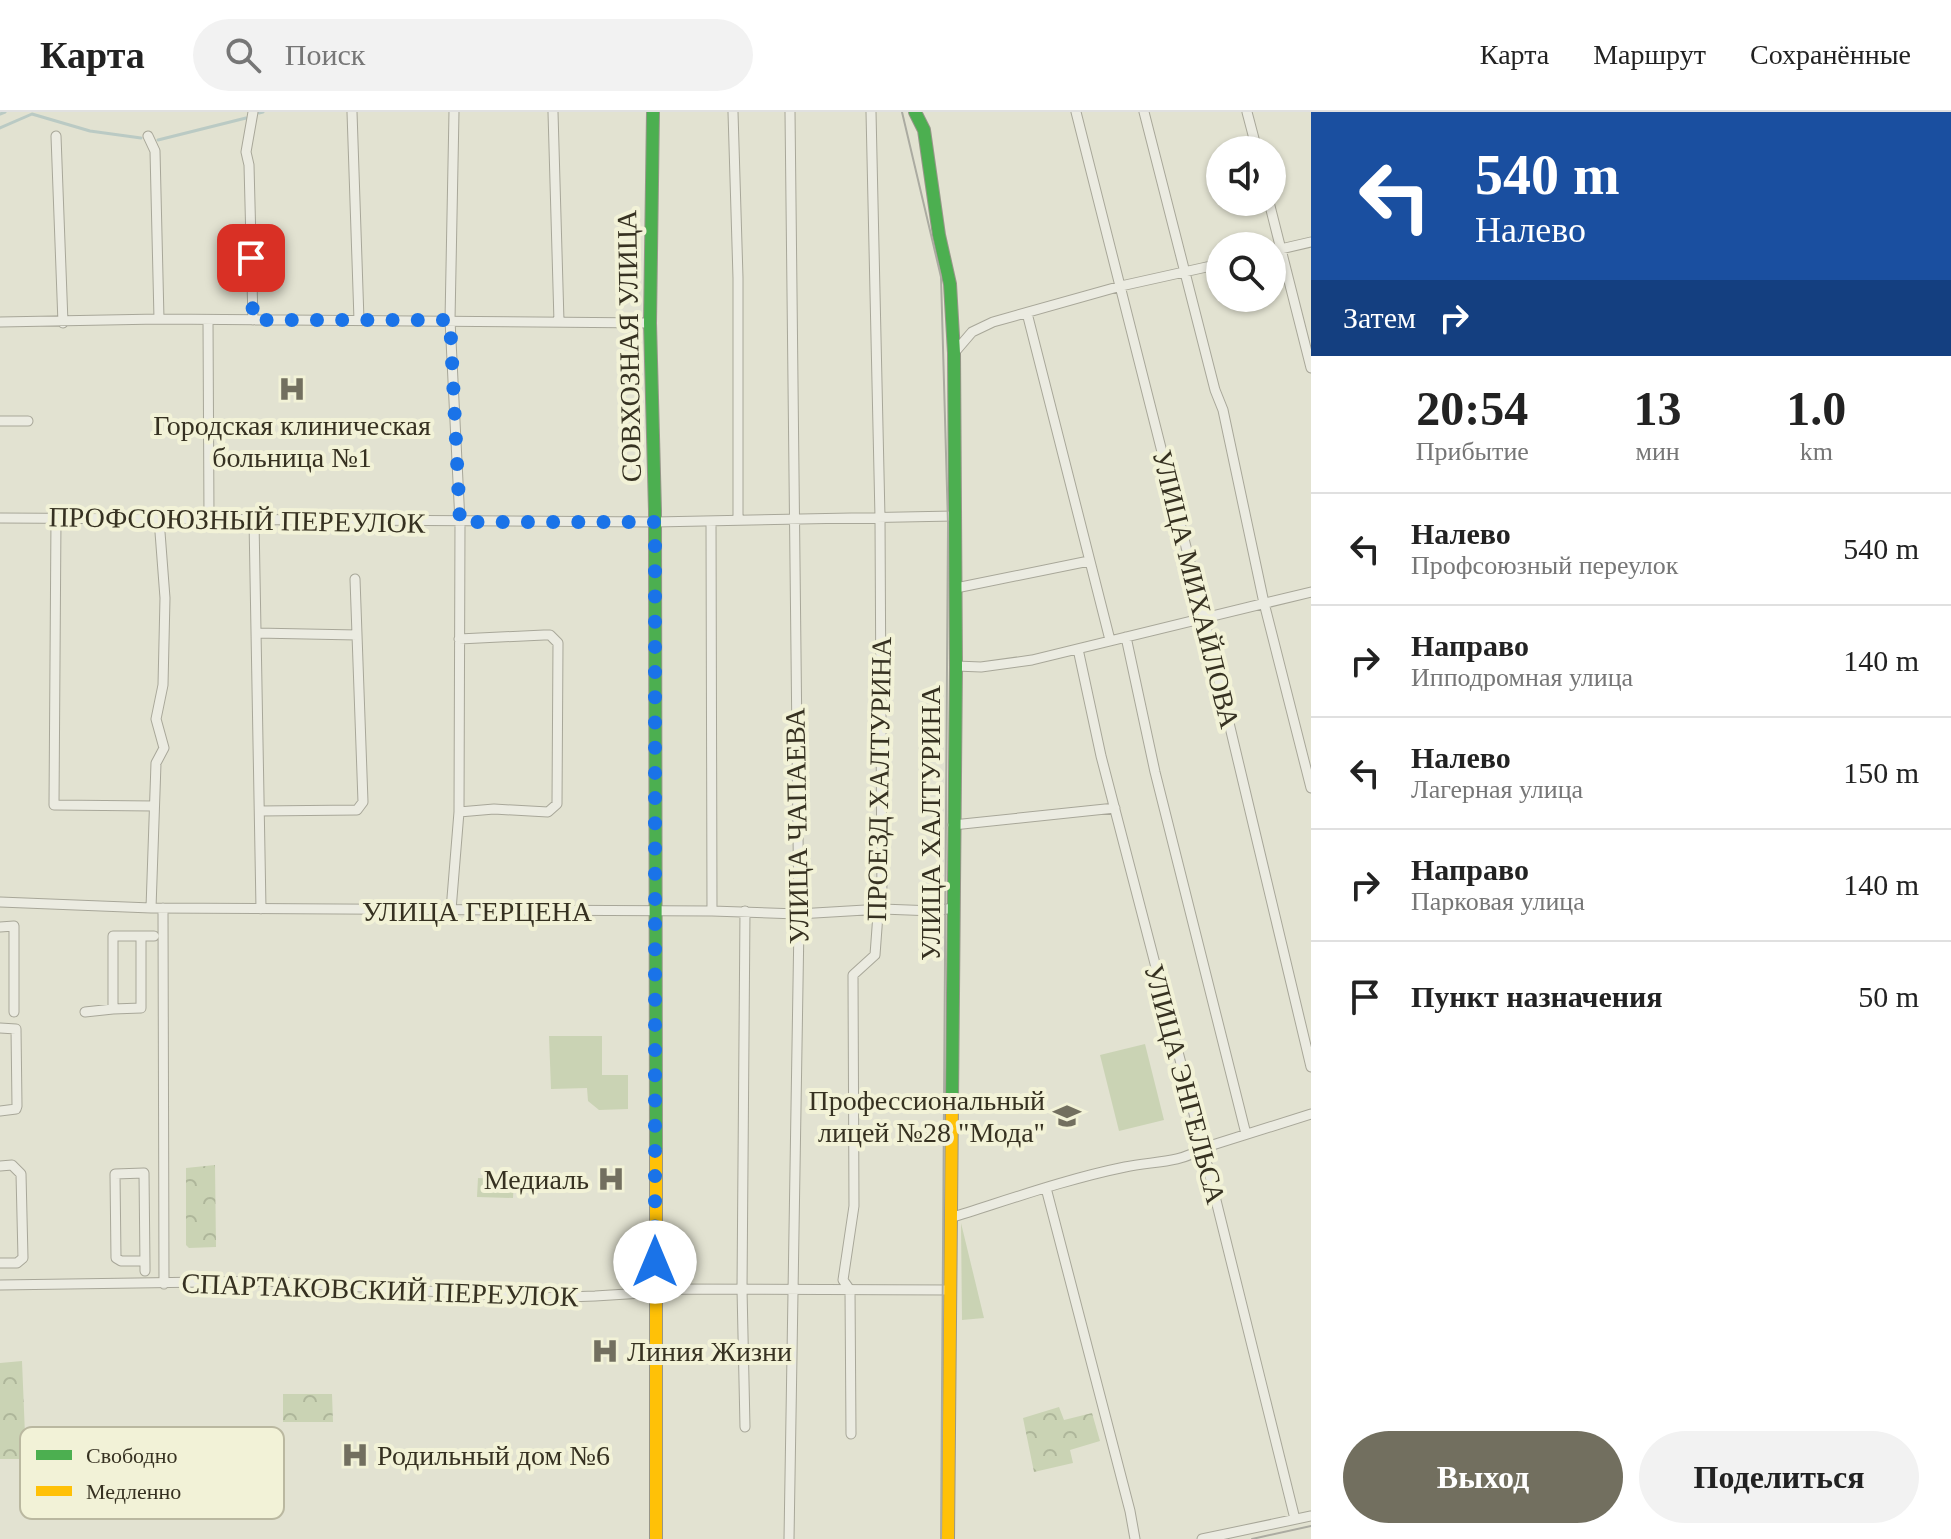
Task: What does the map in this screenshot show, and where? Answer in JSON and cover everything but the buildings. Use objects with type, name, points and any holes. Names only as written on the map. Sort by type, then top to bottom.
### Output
[{"type":"street","points":[[253,112],[246,152],[249,165],[253,320]]},
{"type":"street","points":[[352,112],[359,320]]},
{"type":"street","points":[[451,910],[459,812],[460,522],[450,320],[454,112]]},
{"type":"street","points":[[553,112],[559,322]]},
{"type":"street","name":"СОВХОЗНАЯ УЛИЦА","points":[[653,112],[650,323],[655,522],[656,1539]]},
{"type":"street","points":[[733,112],[738,278],[738,520]]},
{"type":"street","name":"УЛИЦА ЧАПАЕВА","points":[[789,1539],[798,914],[790,112]]},
{"type":"street","name":"ПРОЕЗД ХАЛТУРИНА","points":[[851,1434],[850,1290],[843,1280],[854,1206],[853,975],[875,955],[878,914],[882,909],[880,518],[871,112]]},
{"type":"street","name":"УЛИЦА ХАЛТУРИНА","points":[[915,112],[924,130],[939,235],[950,284],[954,353],[956,666],[948,1539]]},
{"type":"street","name":"УЛИЦА МИХАЙЛОВА","points":[[1076,112],[1204,618],[1311,1067]]},
{"type":"street","points":[[1144,112],[1215,390],[1223,410],[1264,603],[1311,788]]},
{"type":"street","points":[[1247,112],[1253,136]]},
{"type":"street","points":[[56,136],[63,323]]},
{"type":"street","points":[[148,136],[155,151],[159,319]]},
{"type":"street","points":[[1286,248],[1311,242]]},
{"type":"street","points":[[954,353],[972,332],[993,322],[1121,286],[1206,267]]},
{"type":"street","points":[[1286,284],[1311,368]]},
{"type":"street","points":[[1027,313],[1110,640]]},
{"type":"street","points":[[0,322],[159,319],[650,323]]},
{"type":"street","points":[[208,320],[209,519]]},
{"type":"street","points":[[0,421],[28,421]]},
{"type":"street","name":"ПРОФСОЮЗНЫЙ ПЕРЕУЛОК","points":[[0,518],[655,522],[954,516]]},
{"type":"street","points":[[56,518],[54,805],[154,806]]},
{"type":"street","points":[[151,908],[156,763],[164,748],[156,719],[163,685],[165,598],[159,519]]},
{"type":"street","points":[[254,520],[261,909]]},
{"type":"street","points":[[711,521],[712,911]]},
{"type":"street","points":[[956,588],[1089,561]]},
{"type":"street","points":[[260,811],[357,810],[363,802],[355,579]]},
{"type":"street","points":[[956,666],[981,667],[1032,660],[1311,592]]},
{"type":"street","points":[[256,633],[357,635]]},
{"type":"street","points":[[459,639],[544,635],[558,643],[556,808],[548,812],[508,809],[459,812]]},
{"type":"street","points":[[1126,637],[1155,772],[1246,1134]]},
{"type":"street","name":"УЛИЦА ЭНГЕЛЬСА","points":[[1078,649],[1101,756],[1295,1519]]},
{"type":"street","points":[[953,825],[1115,808]]},
{"type":"street","name":"УЛИЦА ГЕРЦЕНА","points":[[0,902],[151,908],[745,911],[798,914],[953,908]]},
{"type":"street","points":[[163,908],[164,1284]]},
{"type":"street","points":[[745,911],[742,1289],[745,1427]]},
{"type":"street","points":[[0,927],[14,921],[14,1012]]},
{"type":"street","points":[[113,1009],[113,936],[154,936]]},
{"type":"street","points":[[85,1012],[141,1008],[141,936]]},
{"type":"street","points":[[0,1028],[16,1029],[17,1106],[16,1109],[0,1111]]},
{"type":"street","points":[[950,1218],[1127,1166],[1160,1164],[1311,1114]]},
{"type":"street","points":[[0,1166],[12,1165],[21,1174],[23,1258],[17,1263],[0,1263]]},
{"type":"street","points":[[144,1173],[145,1266],[116,1258],[115,1174],[144,1173]]},
{"type":"street","points":[[1046,1188],[1135,1539]]},
{"type":"street","name":"СПАРТАКОВСКИЙ ПЕРЕУЛОК","points":[[0,1285],[266,1281],[539,1298],[657,1289],[950,1290]]},
{"type":"street","points":[[1202,1539],[1311,1516]]},
{"type":"green space","points":[[549,1036],[602,1036],[602,1075],[628,1075],[628,1109],[599,1110],[588,1101],[587,1088],[551,1089]]},
{"type":"green space","points":[[1145,1044],[1164,1120],[1119,1131],[1100,1055]]},
{"type":"green space","points":[[215,1165],[216,1247],[189,1248],[186,1245],[186,1168]]},
{"type":"green space","points":[[478,1178],[514,1180],[513,1198],[477,1197]]},
{"type":"green space","points":[[961,1223],[984,1318],[962,1320]]},
{"type":"green space","points":[[22,1361],[25,1427],[20,1427],[20,1459],[0,1459],[0,1363]]},
{"type":"green space","points":[[283,1394],[332,1394],[333,1422],[283,1422]]},
{"type":"green space","points":[[1059,1407],[1064,1420],[1092,1413],[1100,1441],[1070,1450],[1073,1463],[1034,1472],[1023,1418]]},
{"type":"waterway","points":[[0,114],[5,112]]},
{"type":"waterway","points":[[259,113],[263,112]]},
{"type":"waterway","points":[[0,128],[32,114],[90,131],[141,138]]},
{"type":"waterway","points":[[158,140],[246,118]]},
{"type":"tram line","points":[[902,112],[941,277],[948,524],[941,1539]]},
{"type":"tram line","points":[[1252,1539],[1311,1526]]},
{"type":"traffic: fast","points":[[653,112],[650,323],[655,511],[656,1152]]},
{"type":"traffic: fast","points":[[915,112],[924,130],[939,235],[950,284],[954,353],[956,666],[952,1103]]},
{"type":"traffic: slow","points":[[948,1539],[952,1103]]},
{"type":"traffic: slow","points":[[656,1152],[656,1539]]},
{"type":"place","name":"Городская клиническая больница №1","points":[[292,389]]},
{"type":"place","name":"Профессиональный лицей №28 \"Мода\"","points":[[1067,1116]]},
{"type":"place","name":"Медиаль","points":[[611,1179]]},
{"type":"place","name":"Линия Жизни","points":[[605,1351]]},
{"type":"place","name":"Родильный дом №6","points":[[355,1455]]},
{"type":"route","points":[[251,258],[253,320],[450,320],[460,522],[655,522],[655,1262]]}]
